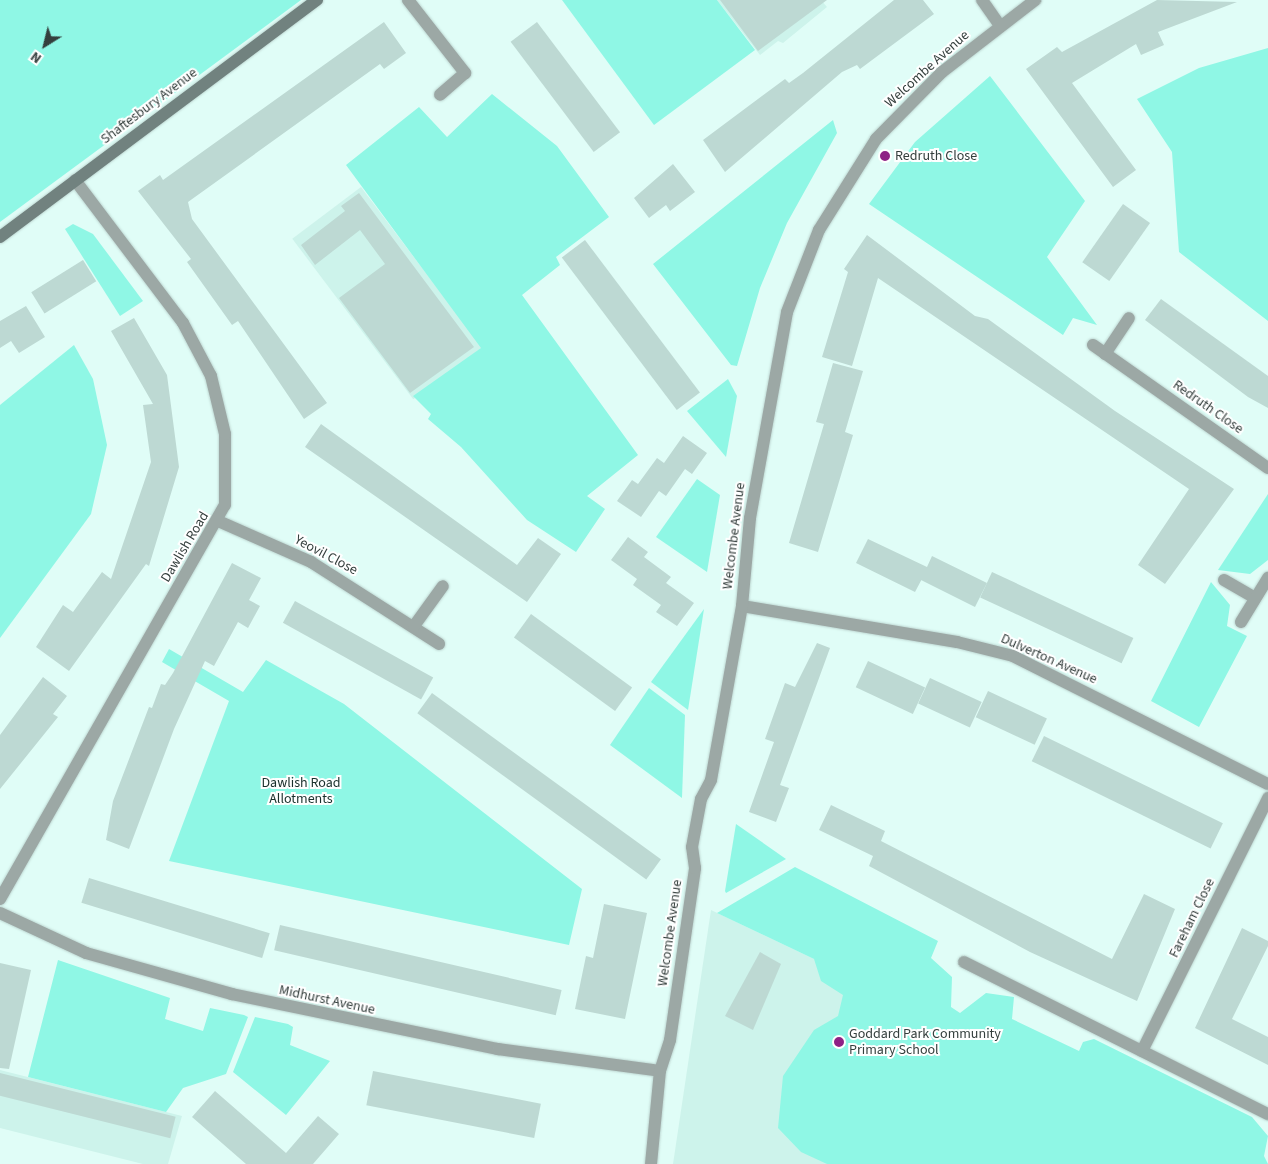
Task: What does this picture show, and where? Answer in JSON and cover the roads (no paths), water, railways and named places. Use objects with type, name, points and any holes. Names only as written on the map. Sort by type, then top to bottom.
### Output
[{"type":"street","name":"Shaftesbury Avenue","points":[[0,237],[317,0]]},
{"type":"street","points":[[408,0],[464,74],[440,95]]},
{"type":"street","points":[[982,0],[1000,26]]},
{"type":"street","name":"Welcombe Avenue","points":[[651,1164],[660,1071],[683,955],[695,868],[695,827],[701,799],[710,780],[742,606],[746,547],[779,343],[807,257],[838,197],[886,127],[942,72],[1034,0]]},
{"type":"street","name":"Dawlish Road","points":[[0,899],[218,521],[225,505],[225,449],[211,376],[183,323],[75,180]]},
{"type":"street","points":[[1105,354],[1129,318]]},
{"type":"street","name":"Redruth Close","points":[[1093,344],[1268,468]]},
{"type":"street","name":"Yeovil Close","points":[[218,521],[311,562],[414,626],[439,644]]},
{"type":"street","points":[[1241,622],[1268,578]]},
{"type":"street","points":[[1224,580],[1255,598]]},
{"type":"street","points":[[414,626],[443,586]]},
{"type":"street","name":"Dulverton Avenue","points":[[742,606],[957,642],[1013,656],[1268,784]]},
{"type":"street","name":"Fareham Close","points":[[1142,1051],[1268,798]]},
{"type":"street","name":"Midhurst Avenue","points":[[0,913],[86,953],[232,994],[498,1049],[660,1071]]},
{"type":"street","points":[[964,962],[1268,1114]]},
{"type":"place","name":"Redruth Close","points":[[885,156]]},
{"type":"place","name":"Goddard Park Community Primary School","points":[[839,1042]]},
{"type":"park label","name":"Dawlish Road Allotments","points":[[301,792]]}]
